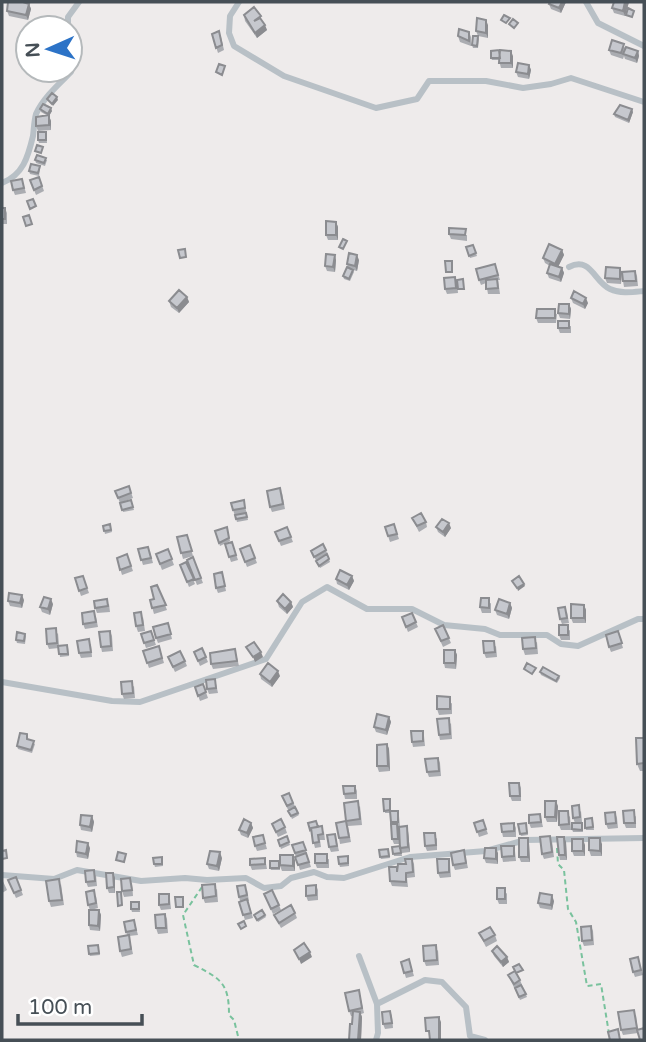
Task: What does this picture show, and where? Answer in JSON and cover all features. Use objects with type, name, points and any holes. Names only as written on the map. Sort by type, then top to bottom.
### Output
[{"type":"street","points":[[239,2],[230,16],[229,33],[234,46],[284,76],[376,108],[417,99],[429,80],[486,82],[523,88],[572,78],[644,102]]},
{"type":"street","points":[[586,2],[598,23],[644,46]]},
{"type":"street","points":[[2,183],[15,178],[24,165],[36,115],[60,84]]},
{"type":"street","points":[[569,267],[578,264],[589,267],[603,285],[615,291],[644,290]]},
{"type":"street","points":[[2,682],[112,701],[140,702],[266,659],[302,601],[327,587],[367,609],[412,610],[444,625],[485,629],[500,635],[547,635],[561,644],[578,646],[638,619],[644,619]]},
{"type":"street","points":[[2,875],[54,879],[77,870],[141,881],[246,878],[264,888],[281,886],[291,878],[314,872],[327,877],[344,878],[410,857],[486,851],[525,840],[644,838]]},
{"type":"street","points":[[359,956],[377,1004],[379,1033],[376,1040]]},
{"type":"street","points":[[377,1004],[425,980],[442,982],[466,1007],[470,1036],[485,1040]]},
{"type":"path","points":[[556,840],[558,864],[564,870],[568,909],[576,922],[587,986],[601,984],[610,1040]]},
{"type":"path","points":[[207,880],[183,915],[185,931],[194,965],[219,977],[229,994],[229,1015],[234,1020],[239,1040]]},
{"type":"building","points":[[8,2],[29,4],[26,14],[7,11]]},
{"type":"building","points":[[562,2],[559,8],[549,4]]},
{"type":"building","points":[[614,2],[625,2],[623,11],[612,8]]},
{"type":"building","points":[[254,7],[261,16],[254,21],[260,18],[265,25],[255,33],[244,15]]},
{"type":"building","points":[[628,8],[634,11],[632,17],[626,15]]},
{"type":"building","points":[[504,15],[510,18],[506,23],[501,20]]},
{"type":"building","points":[[477,18],[486,20],[486,33],[476,31]]},
{"type":"building","points":[[513,19],[518,23],[514,28],[509,24]]},
{"type":"building","points":[[459,29],[469,32],[469,41],[458,36]]},
{"type":"building","points":[[219,31],[222,45],[216,48],[212,34]]},
{"type":"building","points":[[473,36],[478,36],[477,46],[472,45]]},
{"type":"building","points":[[612,40],[624,44],[621,53],[609,50]]},
{"type":"building","points":[[626,47],[638,51],[635,58],[623,54]]},
{"type":"building","points":[[499,50],[500,58],[491,58],[491,51]]},
{"type":"building","points":[[500,50],[511,51],[511,63],[499,63]]},
{"type":"building","points":[[518,63],[529,65],[528,74],[516,72]]},
{"type":"building","points":[[219,64],[225,66],[222,75],[216,72]]},
{"type":"building","points":[[52,93],[57,97],[52,104],[47,99]]},
{"type":"building","points":[[43,104],[51,108],[48,114],[40,109]]},
{"type":"building","points":[[620,105],[632,109],[628,120],[614,114]]},
{"type":"building","points":[[49,115],[49,125],[36,126],[36,117]]},
{"type":"building","points":[[38,132],[46,132],[46,140],[38,140]]},
{"type":"building","points":[[37,145],[43,147],[41,153],[35,151]]},
{"type":"building","points":[[37,155],[46,158],[44,163],[35,160]]},
{"type":"building","points":[[31,164],[40,166],[38,173],[29,171]]},
{"type":"building","points":[[39,177],[42,186],[34,190],[30,180]]},
{"type":"building","points":[[22,179],[24,188],[13,190],[11,181]]},
{"type":"building","points":[[33,199],[36,206],[30,209],[27,201]]},
{"type":"building","points":[[2,208],[5,208],[5,219],[2,219]]},
{"type":"building","points":[[29,215],[32,224],[26,226],[23,217]]},
{"type":"building","points":[[326,221],[336,222],[336,235],[326,235]]},
{"type":"building","points":[[449,228],[466,229],[465,235],[449,234]]},
{"type":"building","points":[[343,239],[347,241],[343,249],[339,247]]},
{"type":"building","points":[[549,244],[562,250],[555,264],[543,258]]},
{"type":"building","points":[[473,245],[476,253],[469,256],[466,247]]},
{"type":"building","points":[[185,249],[186,257],[180,258],[178,250]]},
{"type":"building","points":[[349,253],[357,255],[355,266],[347,264]]},
{"type":"building","points":[[326,254],[335,255],[333,267],[325,266]]},
{"type":"building","points":[[445,261],[452,261],[452,272],[446,272]]},
{"type":"building","points":[[495,264],[498,275],[479,280],[476,269]]},
{"type":"building","points":[[550,264],[562,268],[559,277],[547,273]]},
{"type":"building","points":[[347,267],[353,270],[349,279],[343,276]]},
{"type":"building","points":[[606,267],[620,268],[620,279],[605,278]]},
{"type":"building","points":[[635,271],[636,281],[623,281],[622,272]]},
{"type":"building","points":[[455,277],[456,288],[445,289],[444,278]]},
{"type":"building","points":[[463,279],[464,289],[458,289],[457,280]]},
{"type":"building","points":[[497,279],[498,288],[486,289],[486,280]]},
{"type":"building","points":[[179,290],[187,297],[177,308],[169,301]]},
{"type":"building","points":[[574,291],[586,298],[583,304],[571,298]]},
{"type":"building","points":[[559,304],[569,304],[569,314],[558,313]]},
{"type":"building","points":[[537,309],[555,309],[555,318],[536,318]]},
{"type":"building","points":[[558,321],[569,321],[569,328],[558,328]]},
{"type":"building","points":[[129,486],[131,493],[118,498],[115,491]]},
{"type":"building","points":[[280,488],[283,504],[270,507],[267,491]]},
{"type":"building","points":[[131,500],[133,507],[122,510],[120,503]]},
{"type":"building","points":[[244,500],[245,508],[233,510],[231,503]]},
{"type":"building","points":[[246,513],[247,517],[236,519],[235,515]]},
{"type":"building","points":[[421,513],[426,522],[417,526],[412,518]]},
{"type":"building","points":[[442,519],[449,523],[443,532],[436,527]]},
{"type":"building","points":[[110,524],[111,530],[104,531],[103,526]]},
{"type":"building","points":[[394,524],[397,534],[388,536],[385,527]]},
{"type":"building","points":[[227,527],[229,538],[219,543],[215,531]]},
{"type":"building","points":[[287,527],[291,537],[279,541],[275,532]]},
{"type":"building","points":[[187,535],[192,551],[181,553],[177,537]]},
{"type":"building","points":[[232,542],[236,555],[229,557],[225,544]]},
{"type":"building","points":[[323,544],[326,550],[314,557],[311,551]]},
{"type":"building","points":[[250,545],[255,558],[245,562],[240,549]]},
{"type":"building","points":[[148,547],[151,558],[141,560],[138,549]]},
{"type":"building","points":[[168,549],[172,559],[160,564],[156,554]]},
{"type":"building","points":[[127,554],[131,566],[120,570],[117,558]]},
{"type":"building","points":[[327,554],[329,559],[319,566],[316,561]]},
{"type":"building","points":[[193,557],[201,578],[195,580],[187,560]]},
{"type":"building","points":[[186,562],[194,579],[187,582],[180,565]]},
{"type":"building","points":[[340,570],[352,576],[347,585],[336,579]]},
{"type":"building","points":[[222,572],[225,586],[216,588],[214,574]]},
{"type":"building","points":[[83,576],[87,588],[79,591],[75,578]]},
{"type":"building","points":[[519,576],[524,584],[517,588],[512,581]]},
{"type":"building","points":[[157,585],[166,605],[152,608],[150,600],[154,599],[151,587]]},
{"type":"building","points":[[9,593],[22,595],[20,603],[8,601]]},
{"type":"building","points":[[283,594],[291,602],[285,609],[277,601]]},
{"type":"building","points":[[44,597],[51,599],[48,609],[40,607]]},
{"type":"building","points":[[481,598],[489,598],[489,608],[480,607]]},
{"type":"building","points":[[107,599],[108,606],[95,608],[94,601]]},
{"type":"building","points":[[499,599],[510,603],[507,614],[495,610]]},
{"type":"building","points":[[571,604],[584,605],[584,618],[571,618]]},
{"type":"building","points":[[565,607],[567,618],[560,619],[558,608]]},
{"type":"building","points":[[94,611],[96,622],[83,624],[82,613]]},
{"type":"building","points":[[141,612],[143,625],[136,626],[134,613]]},
{"type":"building","points":[[412,613],[416,622],[406,627],[402,617]]},
{"type":"building","points":[[168,623],[171,634],[156,638],[153,627]]},
{"type":"building","points":[[443,625],[449,638],[441,641],[435,629]]},
{"type":"building","points":[[559,625],[568,625],[568,635],[559,635]]},
{"type":"building","points":[[56,628],[57,643],[47,644],[46,629]]},
{"type":"building","points":[[110,631],[111,646],[101,647],[99,632]]},
{"type":"building","points":[[151,631],[154,640],[144,643],[141,634]]},
{"type":"building","points":[[618,631],[622,643],[609,647],[606,635]]},
{"type":"building","points":[[17,632],[25,634],[24,641],[16,640]]},
{"type":"building","points":[[535,637],[536,648],[523,649],[522,638]]},
{"type":"building","points":[[89,639],[91,652],[79,653],[77,641]]},
{"type":"building","points":[[483,641],[494,641],[495,652],[484,653]]},
{"type":"building","points":[[254,642],[261,652],[253,657],[246,647]]},
{"type":"building","points":[[67,645],[68,654],[59,654],[58,646]]},
{"type":"building","points":[[159,646],[162,658],[147,663],[143,651]]},
{"type":"building","points":[[202,648],[206,657],[198,661],[194,652]]},
{"type":"building","points":[[235,649],[237,661],[211,664],[210,653]]},
{"type":"building","points":[[444,650],[455,650],[455,663],[444,663]]},
{"type":"building","points":[[180,651],[185,661],[173,667],[168,657]]},
{"type":"building","points":[[268,663],[278,671],[270,682],[260,674]]},
{"type":"building","points":[[527,663],[536,668],[532,674],[524,669]]},
{"type":"building","points":[[543,667],[559,676],[556,681],[540,672]]},
{"type":"building","points":[[215,679],[216,688],[207,689],[206,680]]},
{"type":"building","points":[[132,681],[133,693],[122,694],[121,682]]},
{"type":"building","points":[[203,684],[206,692],[198,696],[195,687]]},
{"type":"building","points":[[437,696],[450,697],[450,709],[437,709]]},
{"type":"building","points":[[377,714],[389,717],[386,730],[374,727]]},
{"type":"building","points":[[449,718],[450,734],[439,735],[437,719]]},
{"type":"building","points":[[411,731],[423,731],[423,741],[412,742]]},
{"type":"building","points":[[20,733],[27,734],[27,739],[34,741],[31,750],[17,746]]},
{"type":"building","points":[[636,738],[644,738],[644,763],[637,764]]},
{"type":"building","points":[[387,744],[388,766],[377,766],[377,745]]},
{"type":"building","points":[[438,758],[439,771],[427,772],[425,759]]},
{"type":"building","points":[[509,783],[519,783],[520,796],[510,796]]},
{"type":"building","points":[[343,786],[355,786],[355,793],[344,794]]},
{"type":"building","points":[[289,793],[293,803],[287,806],[282,796]]},
{"type":"building","points":[[383,799],[390,799],[390,810],[384,811]]},
{"type":"building","points":[[358,801],[360,819],[346,821],[344,803]]},
{"type":"building","points":[[545,801],[556,801],[555,817],[545,817]]},
{"type":"building","points":[[579,805],[580,817],[573,818],[572,806]]},
{"type":"building","points":[[295,807],[298,813],[291,816],[288,811]]},
{"type":"building","points":[[634,810],[635,823],[624,823],[623,811]]},
{"type":"building","points":[[390,811],[398,811],[398,822],[391,822]]},
{"type":"building","points":[[559,811],[568,811],[569,824],[559,825]]},
{"type":"building","points":[[615,812],[616,823],[606,824],[605,813]]},
{"type":"building","points":[[540,814],[541,822],[529,823],[529,815]]},
{"type":"building","points":[[81,815],[92,816],[90,827],[80,825]]},
{"type":"building","points":[[592,818],[593,827],[585,828],[585,819]]},
{"type":"building","points":[[244,819],[251,823],[247,833],[239,830]]},
{"type":"building","points":[[281,819],[285,827],[276,832],[272,824]]},
{"type":"building","points":[[483,820],[486,829],[477,832],[474,823]]},
{"type":"building","points":[[316,821],[318,827],[310,830],[308,823]]},
{"type":"building","points":[[346,821],[349,837],[339,838],[336,823]]},
{"type":"building","points":[[514,823],[514,831],[502,832],[501,824]]},
{"type":"building","points":[[526,823],[527,833],[520,834],[518,824]]},
{"type":"building","points":[[572,823],[582,823],[582,830],[572,829]]},
{"type":"building","points":[[391,824],[397,824],[398,839],[392,839]]},
{"type":"building","points":[[322,826],[323,834],[318,835],[319,842],[313,843],[311,828]]},
{"type":"building","points":[[407,826],[408,847],[400,848],[399,827]]},
{"type":"building","points":[[424,833],[435,833],[436,845],[425,846]]},
{"type":"building","points":[[335,834],[337,846],[329,847],[327,835]]},
{"type":"building","points":[[263,835],[265,843],[255,846],[253,837]]},
{"type":"building","points":[[287,836],[289,842],[280,846],[278,840]]},
{"type":"building","points":[[550,836],[552,852],[542,854],[540,837]]},
{"type":"building","points":[[557,837],[564,837],[565,855],[559,855]]},
{"type":"building","points":[[519,838],[528,838],[528,857],[519,857]]},
{"type":"building","points":[[589,838],[600,838],[600,851],[589,850]]},
{"type":"building","points":[[572,839],[583,839],[583,851],[572,851]]},
{"type":"building","points":[[77,841],[88,843],[86,854],[76,852]]},
{"type":"building","points":[[303,842],[306,850],[295,853],[292,845]]},
{"type":"building","points":[[400,846],[401,853],[393,854],[392,847]]},
{"type":"building","points":[[501,846],[514,846],[514,856],[502,857]]},
{"type":"building","points":[[485,848],[496,848],[496,859],[484,858]]},
{"type":"building","points":[[388,849],[389,856],[380,857],[379,850]]},
{"type":"building","points":[[6,850],[7,858],[2,859],[2,851]]},
{"type":"building","points":[[464,850],[466,863],[453,865],[451,853]]},
{"type":"building","points":[[210,851],[220,852],[217,866],[207,864]]},
{"type":"building","points":[[118,852],[126,854],[124,862],[116,860]]},
{"type":"building","points":[[306,853],[309,862],[298,865],[295,857]]},
{"type":"building","points":[[315,854],[327,854],[327,863],[315,863]]},
{"type":"building","points":[[280,855],[293,855],[293,866],[280,865]]},
{"type":"building","points":[[348,856],[348,863],[339,864],[338,857]]},
{"type":"building","points":[[162,857],[162,864],[154,864],[153,858]]},
{"type":"building","points":[[265,858],[265,864],[250,865],[250,859]]},
{"type":"building","points":[[405,859],[412,859],[413,872],[406,873],[406,882],[390,881],[389,867],[397,867],[397,872],[398,864],[406,864]]},
{"type":"building","points":[[437,859],[449,859],[449,872],[438,873]]},
{"type":"building","points":[[270,861],[279,861],[279,868],[270,868]]},
{"type":"building","points":[[94,870],[95,881],[86,882],[85,871]]},
{"type":"building","points":[[106,873],[113,873],[114,887],[107,888]]},
{"type":"building","points":[[16,877],[21,890],[14,893],[8,880]]},
{"type":"building","points":[[130,878],[132,890],[122,891],[121,879]]},
{"type":"building","points":[[59,879],[62,900],[49,901],[46,881]]},
{"type":"building","points":[[215,884],[216,896],[203,898],[202,885]]},
{"type":"building","points":[[245,885],[247,895],[239,897],[237,886]]},
{"type":"building","points":[[316,885],[316,895],[306,896],[306,886]]},
{"type":"building","points":[[497,888],[505,888],[505,899],[497,899]]},
{"type":"building","points":[[94,890],[96,903],[88,905],[86,892]]},
{"type":"building","points":[[272,890],[279,905],[271,909],[264,894]]},
{"type":"building","points":[[117,892],[121,892],[122,905],[118,906]]},
{"type":"building","points":[[540,893],[552,895],[551,905],[538,903]]},
{"type":"building","points":[[159,894],[169,894],[169,904],[159,905]]},
{"type":"building","points":[[175,897],[183,897],[183,907],[176,907]]},
{"type":"building","points":[[247,899],[251,913],[243,915],[239,902]]},
{"type":"building","points":[[131,902],[139,902],[139,909],[131,909]]},
{"type":"building","points":[[291,905],[295,913],[279,923],[274,915]]},
{"type":"building","points":[[89,910],[99,910],[98,926],[89,925]]},
{"type":"building","points":[[262,910],[265,915],[257,920],[254,915]]},
{"type":"building","points":[[165,914],[166,928],[156,928],[155,915]]},
{"type":"building","points":[[134,920],[136,930],[126,932],[124,922]]},
{"type":"building","points":[[244,921],[246,926],[241,929],[238,924]]},
{"type":"building","points":[[591,926],[592,940],[582,941],[581,927]]},
{"type":"building","points":[[490,927],[495,935],[484,941],[479,933]]},
{"type":"building","points":[[129,935],[131,949],[120,951],[118,937]]},
{"type":"building","points":[[304,943],[310,952],[299,959],[294,950]]},
{"type":"building","points":[[98,945],[99,953],[89,954],[88,946]]},
{"type":"building","points":[[436,945],[437,960],[424,961],[423,946]]},
{"type":"building","points":[[497,946],[507,957],[501,962],[492,951]]},
{"type":"building","points":[[638,957],[641,970],[633,972],[630,959]]},
{"type":"building","points":[[409,959],[412,971],[404,973],[401,962]]},
{"type":"building","points":[[519,964],[523,970],[516,973],[513,967]]},
{"type":"building","points":[[515,971],[520,980],[514,984],[508,975]]},
{"type":"building","points":[[521,985],[526,994],[519,997],[515,988]]},
{"type":"building","points":[[359,990],[362,1008],[349,1011],[345,993]]},
{"type":"building","points":[[634,1010],[637,1028],[621,1030],[618,1012]]},
{"type":"building","points":[[353,1011],[360,1012],[358,1040],[349,1040]]},
{"type":"building","points":[[390,1011],[392,1023],[383,1024],[382,1012]]},
{"type":"building","points":[[439,1017],[439,1040],[430,1040],[425,1018]]},
{"type":"building","points":[[644,1028],[644,1040],[640,1040],[637,1030]]},
{"type":"building","points":[[618,1029],[620,1040],[610,1040],[608,1032]]}]
